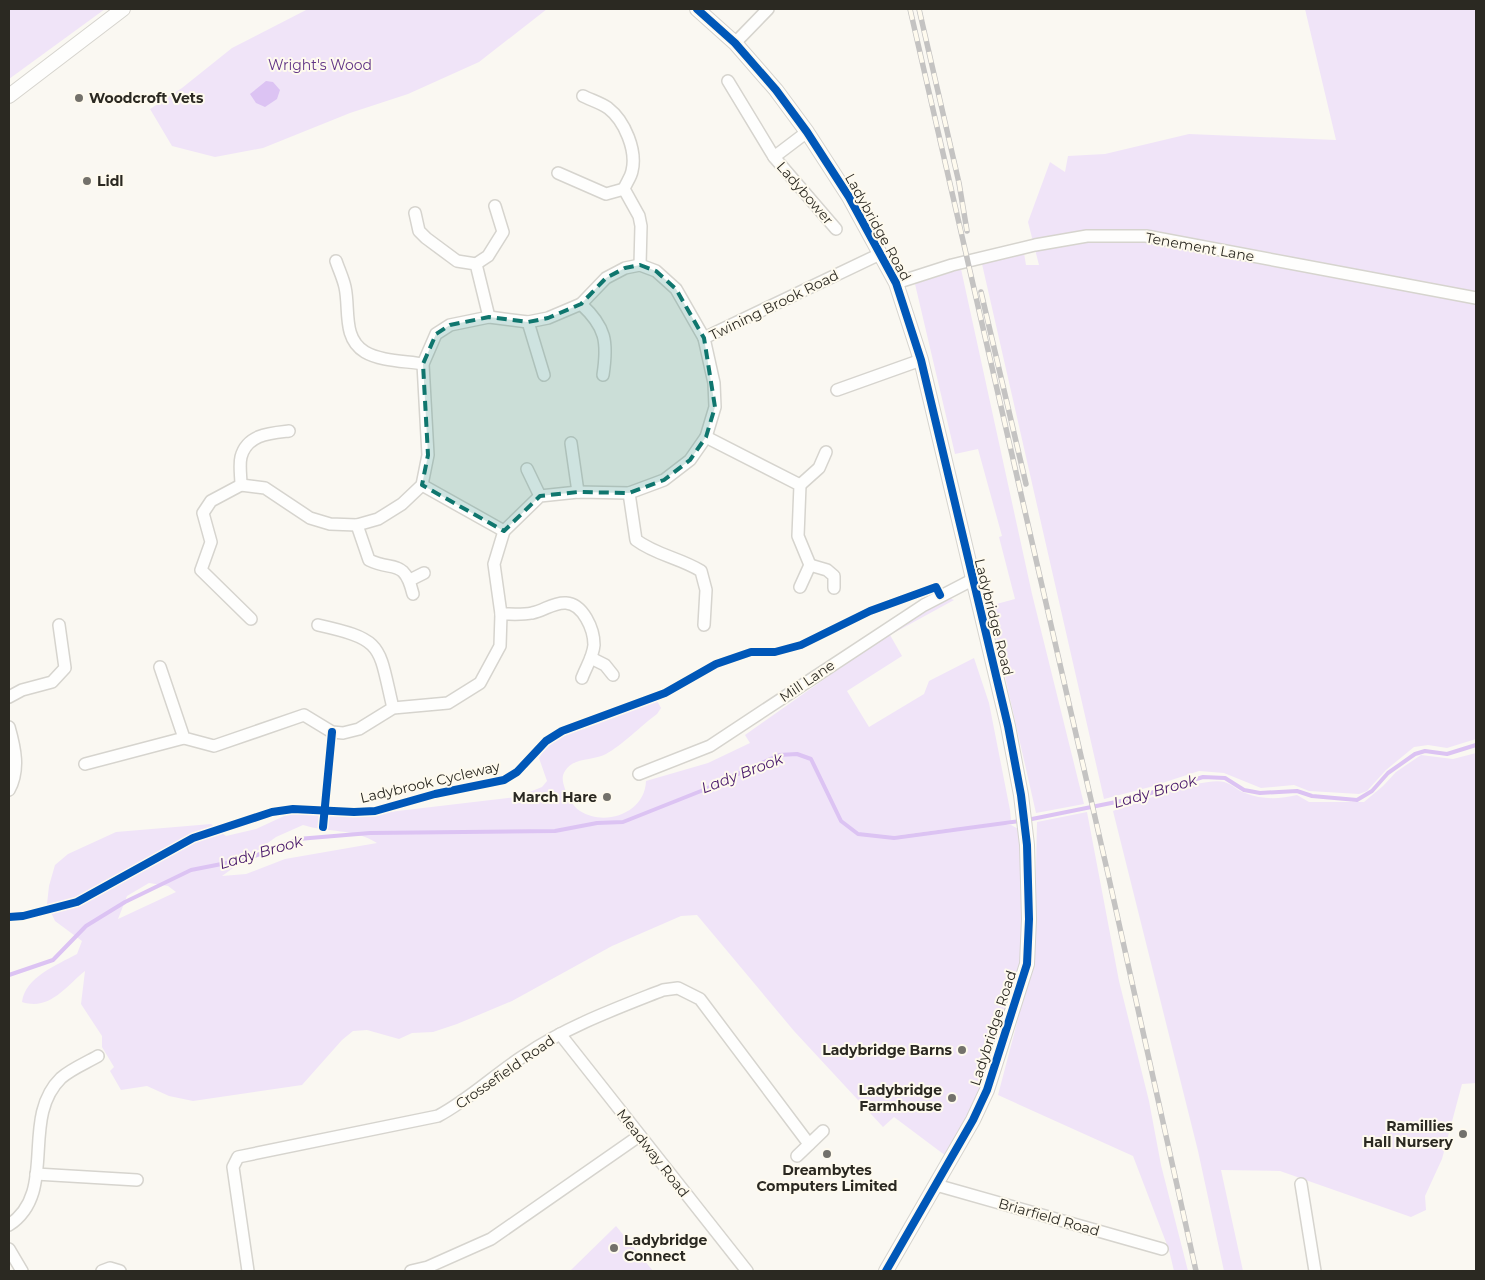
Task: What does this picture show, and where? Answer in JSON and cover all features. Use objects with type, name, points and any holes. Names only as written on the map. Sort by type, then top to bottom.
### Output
[{"type":"street","points":[[9,96],[123,9]]},
{"type":"street","name":"Ladybridge Road","points":[[697,9],[735,43],[776,90],[807,132],[849,197],[896,283],[921,360],[1008,726],[1021,795],[1026,833],[1030,919],[1027,964],[987,1090],[936,1185],[886,1271]]},
{"type":"street","points":[[735,43],[768,9]]},
{"type":"street","name":"Ladybower","points":[[728,81],[774,157],[836,229]]},
{"type":"street","points":[[558,173],[606,194],[624,189],[632,172],[633,156],[629,140],[621,124],[608,109],[584,96]]},
{"type":"street","name":"Ladybower","points":[[774,157],[807,132]]},
{"type":"street","points":[[624,189],[639,216],[641,226],[640,265]]},
{"type":"street","points":[[415,212],[419,231],[426,238],[457,261],[476,264],[488,256],[503,232],[495,206]]},
{"type":"street","name":"Tenement Lane","points":[[896,283],[952,265],[1035,245],[1087,236],[1146,236],[1476,298]]},
{"type":"street","name":"Twining Brook Road","points":[[540,496],[578,492],[629,493],[648,488],[678,471],[690,460],[706,437],[715,407],[714,383],[704,338],[880,254]]},
{"type":"street","points":[[336,261],[345,286],[348,328],[355,341],[365,352],[423,364]]},
{"type":"street","points":[[476,264],[489,318]]},
{"type":"street","points":[[251,619],[201,570],[211,542],[203,513],[211,501],[241,485],[264,488],[310,518],[330,524],[357,524],[378,519],[402,504],[422,485],[428,455],[423,364],[436,334],[450,325],[489,318],[528,322],[548,318],[580,304],[606,278],[625,268],[640,265],[656,271],[676,289],[704,338]]},
{"type":"street","points":[[580,304],[595,317],[602,332],[607,348],[603,375]]},
{"type":"street","points":[[528,322],[544,375]]},
{"type":"street","points":[[837,390],[921,360]]},
{"type":"street","points":[[241,485],[241,457],[248,446],[261,434],[290,431]]},
{"type":"street","points":[[706,437],[800,485]]},
{"type":"street","points":[[571,443],[578,492]]},
{"type":"street","points":[[800,587],[810,565],[798,536],[800,485],[819,468],[826,452]]},
{"type":"street","points":[[85,764],[184,738],[214,746],[304,715],[332,732],[343,733],[359,729],[392,708],[448,703],[480,683],[500,646],[501,614],[494,564],[504,531],[540,496],[527,469]]},
{"type":"street","points":[[422,485],[504,531]]},
{"type":"street","points":[[629,493],[636,540],[649,549],[690,564],[701,571],[706,590],[704,625]]},
{"type":"street","points":[[357,524],[369,560],[398,567],[410,580],[413,594]]},
{"type":"street","points":[[810,565],[827,570],[834,576],[834,588]]},
{"type":"street","points":[[410,580],[424,573]]},
{"type":"street","name":"Mill Lane","points":[[639,774],[710,746],[924,605],[972,580]]},
{"type":"street","points":[[501,614],[533,613],[556,603],[568,603],[586,616],[593,636],[591,658],[582,678]]},
{"type":"street","points":[[9,698],[22,690],[52,682],[65,668],[59,625]]},
{"type":"street","points":[[318,625],[349,632],[364,638],[375,647],[380,655],[392,708]]},
{"type":"street","points":[[591,658],[605,665],[613,675]]},
{"type":"street","points":[[160,667],[184,738]]},
{"type":"street","points":[[9,727],[16,774],[9,790]]},
{"type":"street","name":"Crossefield Road","points":[[248,1271],[233,1168],[238,1157],[438,1116],[458,1106],[524,1055],[560,1034],[663,990],[678,988],[700,999],[809,1144]]},
{"type":"street","name":"Meadway Road","points":[[560,1034],[747,1271]]},
{"type":"street","points":[[9,1225],[23,1215],[29,1206],[36,1174],[41,1115],[52,1090],[62,1077],[98,1056]]},
{"type":"street","points":[[797,1156],[823,1131]]},
{"type":"street","points":[[411,1271],[428,1267],[491,1239],[639,1136]]},
{"type":"street","points":[[36,1174],[136,1180]]},
{"type":"street","points":[[1301,1184],[1314,1271]]},
{"type":"street","name":"Briarfield Road","points":[[936,1185],[1162,1249]]},
{"type":"street","points":[[9,1250],[22,1271]]},
{"type":"street","points":[[102,1271],[110,1268],[120,1271]]},
{"type":"highlighted area","points":[[640,265],[656,271],[676,289],[704,338],[715,407],[706,437],[690,460],[664,480],[629,493],[578,492],[540,496],[504,531],[422,485],[428,455],[423,364],[436,334],[450,325],[489,317],[528,322],[548,318],[581,304],[606,278],[625,268]]},
{"type":"green space","points":[[9,9],[105,9],[9,79]]},
{"type":"green space","name":"Wright's Wood","points":[[308,9],[547,9],[479,62],[408,94],[350,113],[263,148],[215,157],[172,146],[150,109],[182,88],[232,48]]},
{"type":"green space","points":[[1305,9],[1476,9],[1476,739],[1447,748],[1428,745],[1414,747],[1386,770],[1367,791],[1359,794],[1309,791],[1294,785],[1261,788],[1224,773],[1199,771],[1104,799],[982,264],[1024,253],[1026,265],[1039,265],[1028,222],[1050,162],[1065,172],[1068,156],[1105,154],[1189,134],[1336,140]]},
{"type":"green space","points":[[961,269],[1032,594],[1084,804],[1036,813],[989,606],[1015,599],[999,537],[1002,536],[978,449],[955,454],[915,284]]},
{"type":"green space","points":[[949,598],[954,600],[890,635],[902,656],[847,691],[869,727],[924,694],[929,681],[974,658],[989,703],[1010,810],[1011,821],[994,825],[1011,825],[1026,833],[1027,964],[1001,1051],[950,1159],[894,1117],[883,1127],[794,1031],[697,915],[681,916],[612,946],[512,1001],[457,1024],[433,1032],[412,1033],[399,1039],[367,1030],[353,1031],[342,1040],[302,1085],[193,1101],[169,1096],[147,1086],[121,1090],[110,1071],[114,1067],[102,1047],[102,1036],[81,1004],[85,971],[64,990],[49,1000],[32,1004],[22,1002],[24,993],[35,979],[52,967],[77,954],[82,941],[55,921],[47,904],[49,886],[55,865],[68,854],[116,832],[211,824],[226,836],[256,829],[295,811],[325,811],[355,816],[517,797],[542,787],[547,781],[539,758],[553,741],[570,732],[656,699],[661,708],[657,714],[625,741],[606,754],[573,763],[564,773],[565,789],[577,809],[590,816],[612,817],[631,809],[639,801],[644,792],[646,781],[708,763],[750,743],[745,735],[901,625]],"holes":[[[303,825],[359,835],[377,843],[285,859],[246,874],[222,876],[276,837]],[[953,828],[960,829],[894,838],[886,837]],[[149,883],[168,886],[176,892],[118,919],[127,896]]]},
{"type":"green space","points":[[1476,753],[1476,1083],[1462,1084],[1442,1159],[1425,1196],[1426,1210],[1411,1217],[1280,1171],[1221,1170],[1243,1271],[1224,1271],[1198,1151],[1113,811],[1186,787],[1214,781],[1230,784],[1242,792],[1264,798],[1297,795],[1309,802],[1364,802],[1396,772],[1421,755],[1453,759]]},
{"type":"green space","points":[[1087,812],[1119,981],[1149,1101],[1161,1165],[1188,1271],[1174,1271],[1169,1250],[1133,1156],[998,1095],[1034,958],[1037,822]]},
{"type":"green space","name":"Ladybridge Connect","points":[[616,1226],[653,1271],[570,1271]]},
{"type":"shaded area","points":[[266,81],[273,82],[280,90],[277,99],[265,107],[256,103],[250,94]]},
{"type":"waterway","name":"Lady Brook","points":[[1027,820],[1131,799],[1203,777],[1225,778],[1244,790],[1260,793],[1297,791],[1312,796],[1357,800],[1372,791],[1388,773],[1415,754],[1425,751],[1447,754],[1476,745]]},
{"type":"waterway","name":"Lady Brook","points":[[9,975],[53,960],[86,926],[125,902],[191,870],[247,859],[298,839],[370,833],[555,831],[597,823],[623,822],[701,791],[779,755],[797,754],[811,759],[841,821],[858,834],[894,838],[1020,821]]},
{"type":"railway","points":[[910,9],[1108,874],[1196,1271]]},
{"type":"railway","points":[[919,9],[959,183],[967,231]]},
{"type":"railway","points":[[981,292],[1026,484]]},
{"type":"cycle path","points":[[697,9],[735,43],[776,90],[807,132],[849,197],[896,283],[921,360],[1008,726],[1021,795],[1027,845],[1029,919],[1027,964],[987,1090],[973,1120],[886,1271]]},
{"type":"cycle path","name":"Ladybrook Cycleway","points":[[9,917],[23,916],[77,902],[193,838],[272,812],[293,809],[354,812],[375,811],[435,794],[504,780],[517,772],[546,741],[562,731],[665,693],[716,664],[751,652],[775,652],[801,645],[870,611],[936,587],[940,595]]},
{"type":"cycle path","points":[[323,827],[332,732]]},
{"type":"place","name":"Woodcroft Vets","points":[[79,98]]},
{"type":"place","name":"Lidl","points":[[87,181]]},
{"type":"place","name":"March Hare","points":[[607,797]]},
{"type":"place","name":"Ladybridge Barns","points":[[962,1050]]},
{"type":"place","name":"Ladybridge Farmhouse","points":[[952,1098]]},
{"type":"place","name":"Ramillies Hall Nursery","points":[[1463,1134]]},
{"type":"place","name":"Dreambytes Computers Limited","points":[[827,1154]]},
{"type":"place","name":"Ladybridge Connect","points":[[614,1248]]}]
